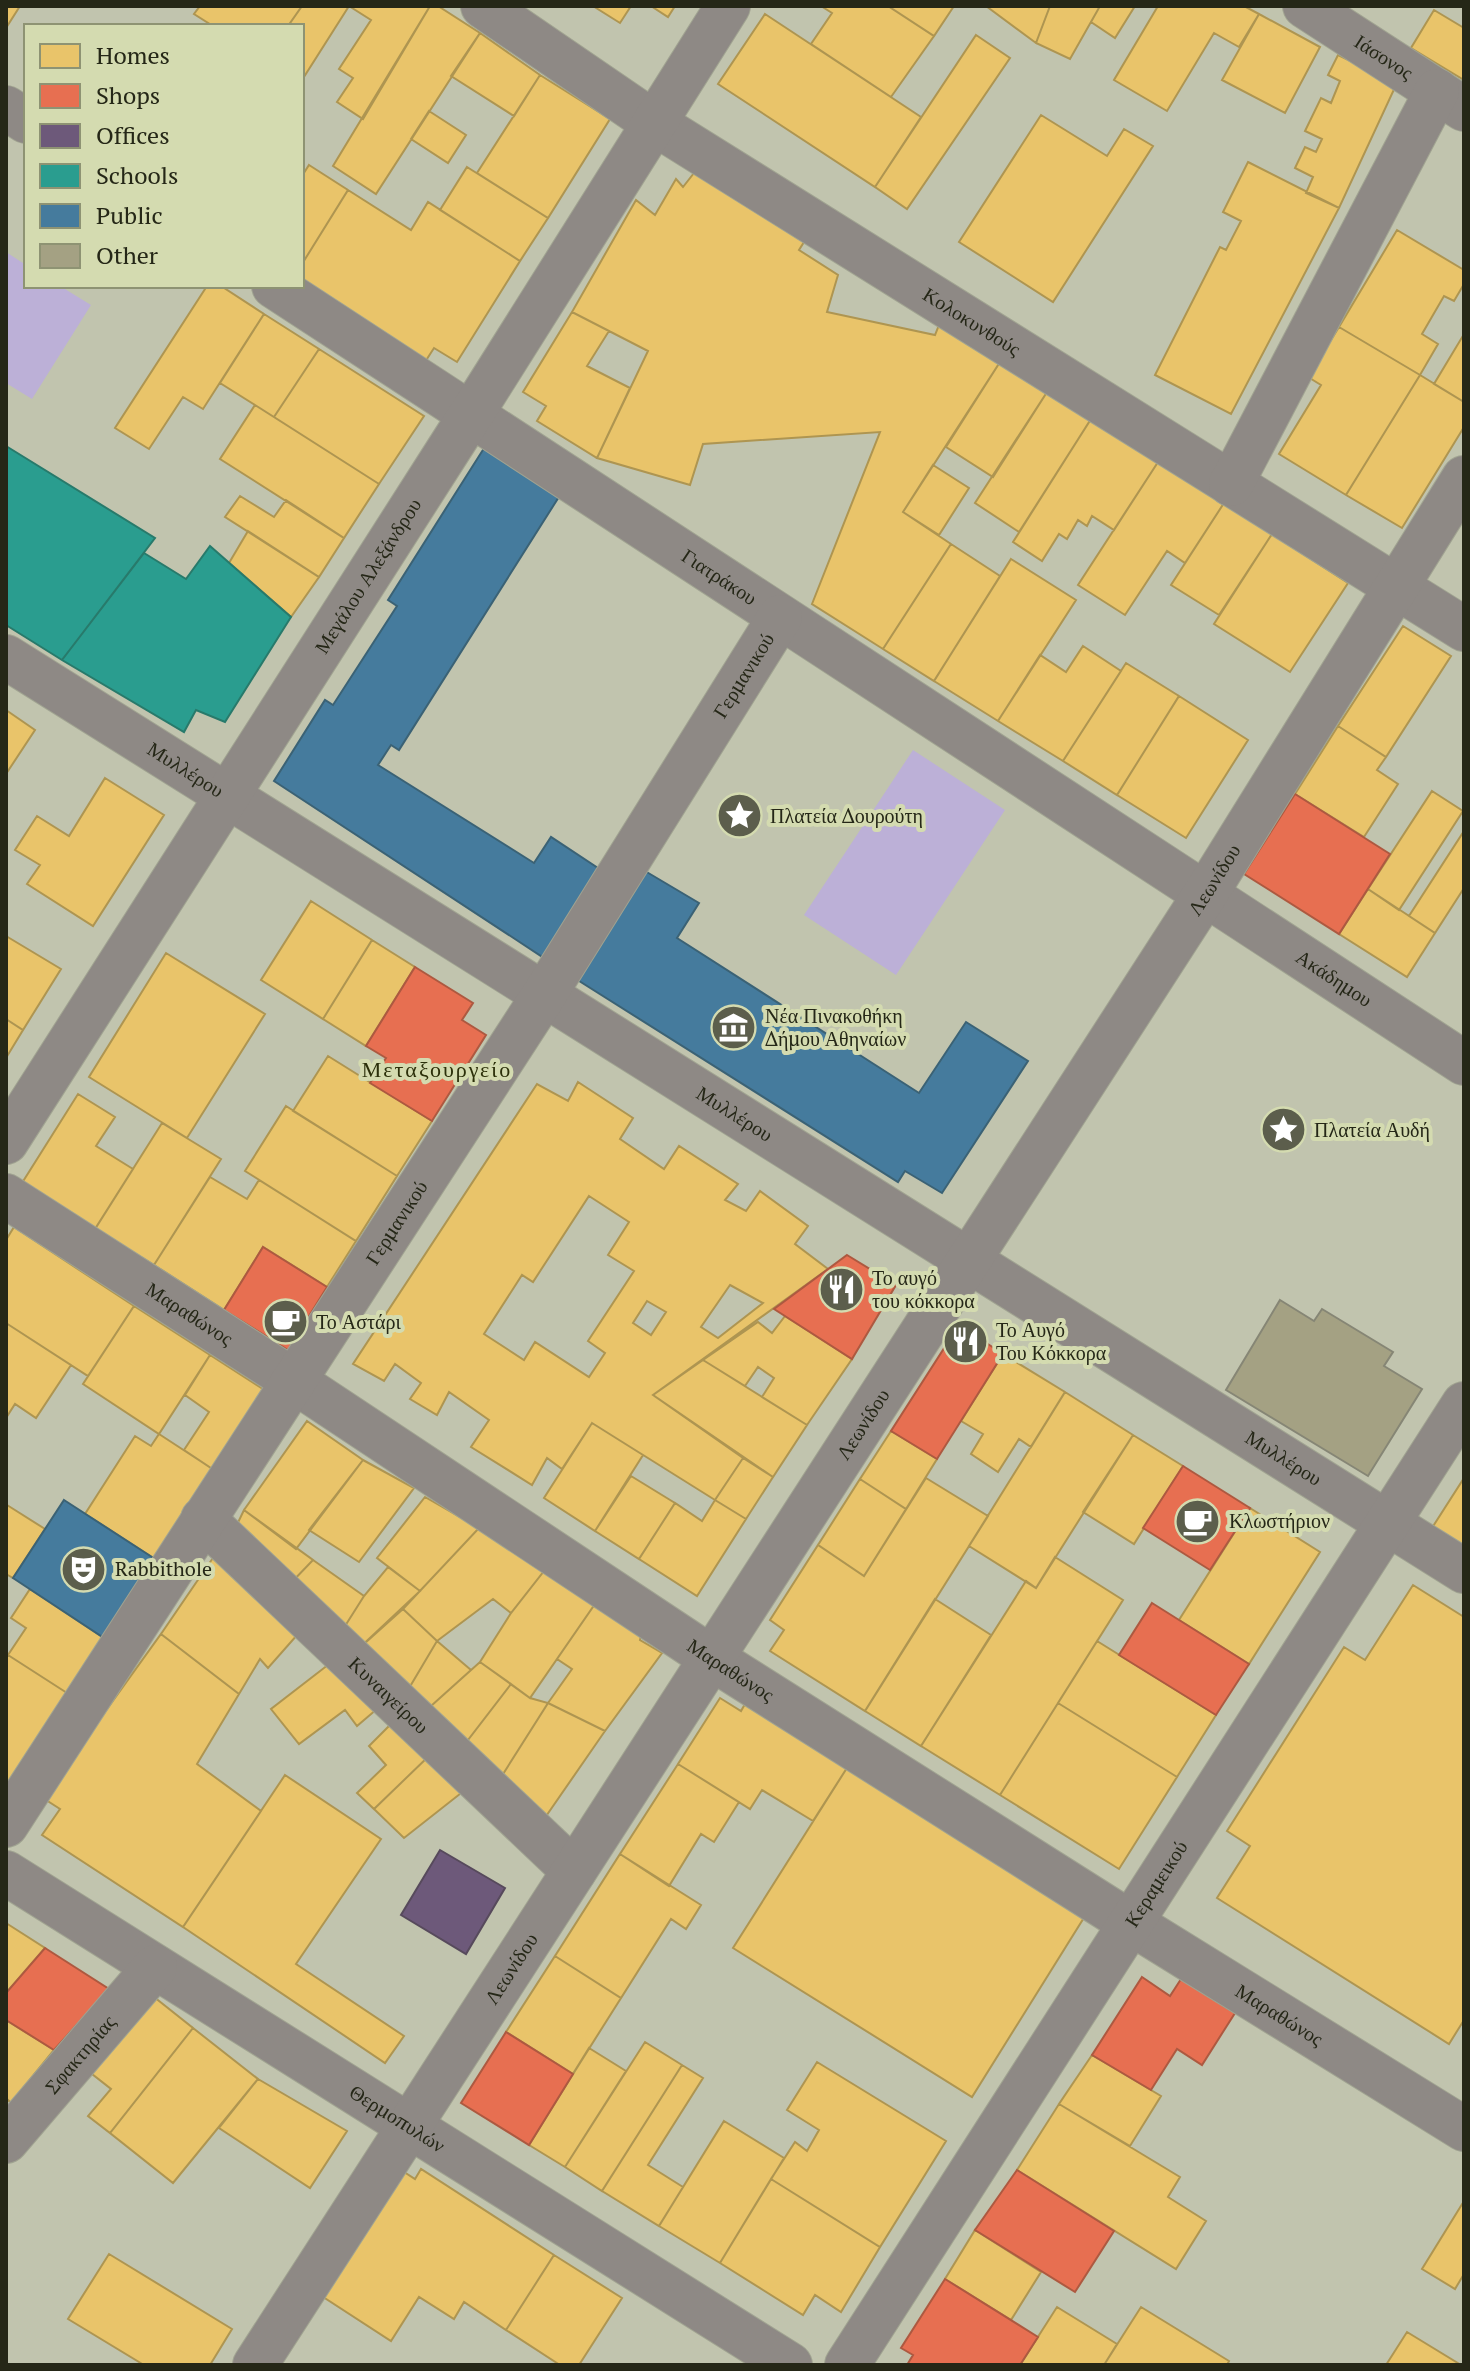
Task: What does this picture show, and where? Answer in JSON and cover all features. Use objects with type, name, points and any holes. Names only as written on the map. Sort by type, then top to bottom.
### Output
[{"type":"street","name":"Κολοκυνθούς","points":[[483,6],[654,123],[1464,629]]},
{"type":"street","name":"Μεγάλου Αλεξάνδρου","points":[[6,1142],[728,6]]},
{"type":"street","name":"Ιάσονος","points":[[1305,6],[1451,100]]},
{"type":"street","points":[[1231,484],[1451,100]]},
{"type":"street","points":[[6,108],[24,120]]},
{"type":"street","name":"Γιατράκου","points":[[277,288],[1206,893]]},
{"type":"street","name":"Λεωνίδου","points":[[255,2365],[1206,893],[1464,478]]},
{"type":"street","name":"Γερμανικού","points":[[6,1825],[544,995],[780,617]]},
{"type":"street","name":"Μυλλέρου","points":[[6,657],[1464,1571]]},
{"type":"street","name":"Ακάδημου","points":[[1206,893],[1464,1063]]},
{"type":"street","name":"Μαραθώνος","points":[[6,1196],[294,1381],[713,1659],[1464,2129]]},
{"type":"street","name":"Κεραμεικού","points":[[847,2365],[1464,1404]]},
{"type":"street","name":"Κυναιγείρου","points":[[203,1519],[574,1871]]},
{"type":"street","name":"Θερμοπυλών","points":[[6,1873],[790,2365]]},
{"type":"street","name":"Σφακτηρίας","points":[[6,2141],[155,1967]]},
{"type":"shaded area","points":[[6,252],[24,264],[24,288],[63,288],[91,305],[32,399],[6,383]]},
{"type":"shaded area","points":[[913,750],[1005,810],[896,975],[804,915]]},
{"type":"building: Homes","points":[[6,6],[20,6],[6,28]]},
{"type":"building: Homes","points":[[200,6],[302,6],[289,24],[210,24],[194,14]]},
{"type":"building: Homes","points":[[302,6],[349,6],[304,77],[304,24],[289,24]]},
{"type":"building: Homes","points":[[349,6],[430,6],[363,119],[337,102],[353,78],[339,69],[371,20]]},
{"type":"building: Homes","points":[[430,6],[438,6],[480,33],[376,194],[333,166]]},
{"type":"building: Homes","points":[[593,6],[631,6],[620,23]]},
{"type":"building: Homes","points":[[651,6],[675,6],[668,17]]},
{"type":"building: Homes","points":[[821,6],[888,6],[934,36],[891,97],[811,44],[832,13]]},
{"type":"building: Homes","points":[[888,6],[954,6],[934,36]]},
{"type":"building: Homes","points":[[986,6],[1050,6],[1036,43]]},
{"type":"building: Homes","points":[[1050,6],[1100,6],[1070,59],[1036,43]]},
{"type":"building: Homes","points":[[1100,6],[1135,6],[1115,38],[1091,22]]},
{"type":"building: Homes","points":[[1158,6],[1244,6],[1259,14],[1239,47],[1214,33],[1167,111],[1114,80]]},
{"type":"building: Homes","points":[[1434,10],[1464,28],[1464,80],[1411,48]]},
{"type":"building: Homes","points":[[765,14],[921,117],[875,187],[718,84]]},
{"type":"building: Homes","points":[[1259,14],[1320,47],[1285,113],[1222,80]]},
{"type":"building: Homes","points":[[480,33],[540,75],[514,116],[451,76]]},
{"type":"building: Homes","points":[[976,35],[1010,58],[907,209],[875,187]]},
{"type":"building: Homes","points":[[1338,55],[1397,83],[1339,208],[1306,193],[1313,177],[1295,168],[1305,147],[1316,152],[1322,139],[1305,131],[1321,98],[1331,103],[1340,81],[1328,75]]},
{"type":"building: Homes","points":[[540,75],[610,119],[548,218],[477,173]]},
{"type":"building: Homes","points":[[429,111],[466,135],[448,163],[411,139]]},
{"type":"building: Homes","points":[[1041,115],[1107,156],[1124,129],[1153,146],[1053,302],[959,242]]},
{"type":"building: Homes","points":[[1248,162],[1339,208],[1231,414],[1155,375],[1220,247],[1226,250],[1241,221],[1223,212]]},
{"type":"building: Homes","points":[[309,165],[348,190],[304,261],[304,173]]},
{"type":"building: Homes","points":[[467,167],[548,218],[520,261],[440,210]]},
{"type":"building: Homes","points":[[694,173],[804,242],[799,250],[838,275],[827,312],[935,335],[939,325],[1000,362],[903,512],[951,544],[883,649],[812,604],[880,432],[703,444],[690,485],[597,458],[648,351],[572,312],[636,200],[655,215],[676,179],[683,187]]},
{"type":"building: Homes","points":[[348,190],[411,230],[428,202],[520,261],[457,362],[434,348],[423,365],[304,287],[304,261]]},
{"type":"building: Homes","points":[[1397,230],[1464,270],[1464,284],[1454,301],[1444,296],[1422,334],[1438,344],[1420,375],[1339,327]]},
{"type":"building: Homes","points":[[206,288],[224,288],[264,314],[203,409],[183,397],[149,449],[115,428]]},
{"type":"building: Homes","points":[[572,312],[609,331],[587,366],[630,388],[597,458],[537,421],[546,406],[523,392]]},
{"type":"building: Homes","points":[[264,314],[319,349],[274,417],[220,383]]},
{"type":"building: Homes","points":[[1339,327],[1420,375],[1346,495],[1279,454],[1321,385],[1308,377]]},
{"type":"building: Homes","points":[[1464,334],[1464,402],[1434,384]]},
{"type":"building: Homes","points":[[319,349],[424,416],[379,484],[274,417]]},
{"type":"building: Homes","points":[[1000,362],[1047,392],[993,477],[946,447]]},
{"type":"building: Homes","points":[[1420,375],[1464,402],[1464,427],[1402,528],[1346,495]]},
{"type":"building: Homes","points":[[1047,392],[1091,419],[1019,532],[975,503]]},
{"type":"building: Homes","points":[[255,405],[379,484],[344,538],[220,459]]},
{"type":"building: Homes","points":[[1091,419],[1158,462],[1114,530],[1092,516],[1087,526],[1078,520],[1067,539],[1059,534],[1042,561],[1013,542]]},
{"type":"building: Homes","points":[[1158,462],[1224,503],[1185,563],[1167,551],[1125,615],[1078,585]]},
{"type":"building: Homes","points":[[933,465],[969,488],[939,535],[903,512]]},
{"type":"building: Homes","points":[[240,496],[274,517],[286,500],[344,538],[319,577],[225,517]]},
{"type":"building: Homes","points":[[1224,503],[1272,534],[1219,615],[1171,585]]},
{"type":"building: Homes","points":[[248,531],[319,577],[291,617],[229,563]]},
{"type":"building: Homes","points":[[1272,534],[1348,583],[1290,672],[1214,624]]},
{"type":"building: Homes","points":[[951,544],[1000,576],[934,681],[883,649]]},
{"type":"building: Homes","points":[[1011,559],[1076,600],[998,721],[934,681]]},
{"type":"building: Homes","points":[[1403,626],[1451,656],[1386,757],[1338,726]]},
{"type":"building: Homes","points":[[1083,646],[1121,671],[1063,761],[998,721],[1040,655],[1066,672]]},
{"type":"building: Homes","points":[[1126,663],[1179,696],[1117,795],[1063,761]]},
{"type":"building: Homes","points":[[1179,696],[1248,740],[1186,838],[1117,795]]},
{"type":"building: Homes","points":[[6,710],[35,730],[6,774]]},
{"type":"building: Homes","points":[[1338,726],[1386,757],[1377,770],[1398,784],[1364,837],[1295,794]]},
{"type":"building: Homes","points":[[105,778],[164,815],[93,926],[27,884],[40,865],[15,850],[37,816],[69,836]]},
{"type":"building: Homes","points":[[1432,791],[1463,811],[1399,910],[1368,889]]},
{"type":"building: Homes","points":[[1464,831],[1464,888],[1435,933],[1409,916]]},
{"type":"building: Homes","points":[[1368,889],[1435,933],[1407,977],[1339,934]]},
{"type":"building: Homes","points":[[311,901],[372,940],[323,1019],[261,980]]},
{"type":"building: Homes","points":[[6,936],[61,969],[23,1030],[6,1019]]},
{"type":"building: Homes","points":[[372,940],[415,967],[366,1046],[323,1019]]},
{"type":"building: Homes","points":[[166,953],[265,1014],[187,1138],[89,1077]]},
{"type":"building: Homes","points":[[6,1019],[23,1030],[6,1058]]},
{"type":"building: Homes","points":[[328,1056],[432,1121],[397,1176],[293,1111]]},
{"type":"building: Homes","points":[[578,1082],[633,1118],[620,1139],[664,1169],[679,1146],[738,1184],[725,1200],[746,1211],[760,1191],[808,1226],[795,1244],[828,1269],[653,1395],[743,1458],[715,1500],[592,1423],[562,1469],[547,1458],[532,1485],[471,1447],[489,1420],[449,1392],[437,1415],[410,1399],[421,1383],[395,1364],[384,1381],[353,1364],[537,1084],[568,1101]],"holes":[[[589,1196],[629,1222],[608,1255],[634,1271],[588,1341],[605,1353],[589,1377],[535,1342],[524,1360],[484,1334],[522,1275],[533,1282]],[[730,1285],[763,1303],[718,1338],[701,1327]],[[647,1301],[666,1312],[651,1335],[633,1323]]]},
{"type":"building: Homes","points":[[78,1094],[115,1117],[96,1146],[133,1169],[95,1229],[22,1183]]},
{"type":"building: Homes","points":[[286,1106],[397,1176],[356,1241],[245,1171]]},
{"type":"building: Homes","points":[[162,1123],[221,1159],[154,1265],[95,1229]]},
{"type":"building: Homes","points":[[210,1177],[247,1199],[259,1180],[356,1241],[327,1287],[263,1247],[224,1310],[154,1265]]},
{"type":"building: Homes","points":[[14,1227],[134,1306],[88,1376],[6,1323],[6,1240]]},
{"type":"building: Homes","points":[[134,1306],[210,1355],[159,1434],[83,1384]]},
{"type":"building: Homes","points":[[785,1316],[852,1359],[807,1425],[762,1397],[774,1378],[758,1367],[745,1386],[703,1360],[758,1322],[772,1333]]},
{"type":"building: Homes","points":[[6,1323],[71,1365],[36,1418],[15,1404],[6,1418]]},
{"type":"building: Homes","points":[[1003,1354],[1065,1392],[1031,1447],[1019,1439],[998,1472],[971,1454],[983,1434],[961,1421]]},
{"type":"building: Homes","points":[[210,1355],[266,1391],[214,1470],[184,1450],[209,1412],[185,1395]]},
{"type":"building: Homes","points":[[703,1360],[807,1425],[773,1477],[653,1395]]},
{"type":"building: Homes","points":[[1065,1392],[1133,1435],[1036,1588],[969,1546]]},
{"type":"building: Homes","points":[[307,1421],[363,1460],[296,1549],[244,1510]]},
{"type":"building: Homes","points":[[592,1423],[643,1455],[595,1531],[544,1498]]},
{"type":"building: Homes","points":[[891,1431],[937,1459],[906,1509],[860,1479]]},
{"type":"building: Homes","points":[[159,1434],[214,1470],[155,1559],[85,1514],[135,1436],[151,1446]]},
{"type":"building: Homes","points":[[1133,1435],[1183,1466],[1134,1544],[1083,1512]]},
{"type":"building: Homes","points":[[743,1458],[773,1477],[746,1519],[715,1500]]},
{"type":"building: Homes","points":[[363,1460],[414,1488],[359,1562],[309,1530]]},
{"type":"building: Homes","points":[[631,1476],[675,1503],[639,1559],[595,1531]]},
{"type":"building: Homes","points":[[926,1478],[988,1516],[865,1711],[770,1651],[784,1630],[770,1620],[818,1545],[864,1576]]},
{"type":"building: Homes","points":[[1464,1478],[1464,1551],[1430,1531]]},
{"type":"building: Homes","points":[[860,1479],[906,1509],[864,1576],[818,1545]]},
{"type":"building: Homes","points":[[425,1497],[479,1528],[420,1591],[377,1558]]},
{"type":"building: Homes","points":[[715,1500],[746,1519],[697,1596],[639,1559],[675,1503],[702,1521]]},
{"type":"building: Homes","points":[[7,1505],[45,1529],[13,1578],[6,1574]]},
{"type":"building: Homes","points":[[1250,1508],[1320,1552],[1249,1664],[1179,1620]]},
{"type":"building: Homes","points":[[244,1510],[313,1560],[288,1586],[232,1535]]},
{"type":"building: Homes","points":[[479,1528],[544,1571],[511,1613],[493,1599],[437,1641],[403,1609]]},
{"type":"building: Homes","points":[[217,1552],[298,1634],[268,1668],[260,1659],[239,1694],[161,1634]]},
{"type":"building: Homes","points":[[1055,1557],[1123,1600],[1000,1795],[921,1746],[1026,1581],[1036,1588]]},
{"type":"building: Homes","points":[[313,1560],[364,1596],[340,1634],[288,1586]]},
{"type":"building: Homes","points":[[388,1567],[420,1591],[355,1652],[340,1634],[364,1596]]},
{"type":"building: Homes","points":[[544,1571],[597,1601],[530,1698],[480,1662],[511,1613]]},
{"type":"building: Homes","points":[[1413,1585],[1464,1617],[1464,2020],[1449,2044],[1217,1898],[1250,1846],[1227,1831],[1344,1647],[1365,1660]]},
{"type":"building: Homes","points":[[30,1589],[104,1638],[67,1693],[8,1655],[26,1628],[11,1618]]},
{"type":"building: Homes","points":[[935,1599],[991,1635],[921,1746],[865,1711]]},
{"type":"building: Homes","points":[[597,1601],[644,1625],[640,1640],[662,1653],[605,1731],[548,1703],[572,1669],[557,1659]]},
{"type":"building: Homes","points":[[403,1609],[437,1641],[405,1695],[355,1652]]},
{"type":"building: Homes","points":[[161,1634],[239,1694],[197,1764],[261,1811],[183,1927],[42,1835],[60,1809],[43,1798]]},
{"type":"building: Homes","points":[[437,1641],[471,1670],[421,1715],[405,1695]]},
{"type":"building: Homes","points":[[1097,1641],[1216,1715],[1177,1777],[1058,1703]]},
{"type":"building: Homes","points":[[8,1655],[67,1693],[6,1787],[6,1658]]},
{"type":"building: Homes","points":[[333,1661],[377,1709],[357,1726],[345,1710],[299,1744],[271,1709]]},
{"type":"building: Homes","points":[[480,1662],[511,1684],[461,1749],[421,1715]]},
{"type":"building: Homes","points":[[511,1684],[530,1698],[548,1703],[498,1782],[461,1749]]},
{"type":"building: Homes","points":[[749,1697],[852,1760],[813,1821],[762,1790],[750,1809],[678,1764],[720,1698],[741,1711]]},
{"type":"building: Homes","points":[[548,1703],[605,1731],[542,1822],[498,1782]]},
{"type":"building: Homes","points":[[1058,1703],[1177,1777],[1119,1869],[1000,1795]]},
{"type":"building: Homes","points":[[395,1720],[430,1755],[374,1809],[357,1793],[386,1765],[369,1746]]},
{"type":"building: Homes","points":[[430,1755],[465,1790],[404,1838],[374,1809]]},
{"type":"building: Homes","points":[[852,1760],[1090,1908],[972,2097],[733,1948]]},
{"type":"building: Homes","points":[[678,1764],[739,1802],[714,1842],[701,1834],[669,1886],[620,1854]]},
{"type":"building: Homes","points":[[285,1775],[381,1839],[296,1964],[404,2036],[385,2063],[183,1927]]},
{"type":"building: Homes","points":[[620,1854],[701,1905],[686,1929],[671,1919],[621,1998],[555,1956]]},
{"type":"building: Homes","points":[[6,1923],[45,1948],[6,1993]]},
{"type":"building: Homes","points":[[555,1956],[621,1998],[573,2074],[506,2032]]},
{"type":"building: Homes","points":[[149,1993],[193,2028],[110,2133],[88,2116],[111,2089],[87,2070]]},
{"type":"building: Homes","points":[[6,2020],[54,2050],[11,2103],[6,2098]]},
{"type":"building: Homes","points":[[193,2028],[258,2079],[173,2183],[110,2133]]},
{"type":"building: Homes","points":[[645,2042],[682,2065],[602,2191],[565,2167]]},
{"type":"building: Homes","points":[[589,2048],[626,2071],[565,2167],[529,2145]]},
{"type":"building: Homes","points":[[1092,2055],[1161,2096],[1130,2146],[1059,2104]]},
{"type":"building: Homes","points":[[817,2062],[946,2141],[880,2247],[771,2179],[795,2142],[807,2151],[819,2130],[787,2110]]},
{"type":"building: Homes","points":[[682,2065],[703,2078],[648,2165],[683,2187],[659,2226],[602,2191]]},
{"type":"building: Homes","points":[[258,2079],[347,2131],[310,2188],[219,2128]]},
{"type":"building: Homes","points":[[1059,2104],[1180,2177],[1168,2197],[1206,2221],[1176,2269],[1017,2170]]},
{"type":"building: Homes","points":[[724,2121],[784,2158],[720,2263],[659,2226]]},
{"type":"building: Homes","points":[[398,2168],[415,2179],[421,2169],[554,2255],[506,2330],[464,2302],[454,2319],[419,2297],[391,2341],[317,2293]]},
{"type":"building: Homes","points":[[771,2179],[880,2247],[841,2312],[815,2295],[803,2315],[720,2263]]},
{"type":"building: Homes","points":[[1464,2201],[1464,2274],[1455,2289],[1422,2269]]},
{"type":"building: Homes","points":[[975,2230],[1041,2272],[1011,2320],[945,2279]]},
{"type":"building: Homes","points":[[109,2254],[232,2329],[210,2365],[144,2365],[68,2319]]},
{"type":"building: Homes","points":[[554,2255],[622,2298],[579,2365],[560,2365],[506,2330]]},
{"type":"building: Homes","points":[[1057,2307],[1117,2344],[1104,2365],[1020,2365]]},
{"type":"building: Homes","points":[[1141,2307],[1229,2361],[1227,2365],[1104,2365]]},
{"type":"building: Homes","points":[[1407,2332],[1461,2365],[1386,2365]]},
{"type":"building: Shops","points":[[1295,794],[1390,854],[1339,934],[1244,874]]},
{"type":"building: Shops","points":[[415,967],[473,1003],[462,1020],[486,1035],[432,1121],[370,1083],[386,1058],[366,1046]]},
{"type":"building: Shops","points":[[263,1247],[327,1287],[288,1350],[224,1310]]},
{"type":"building: Shops","points":[[847,1255],[896,1285],[852,1359],[774,1309]]},
{"type":"building: Shops","points":[[959,1325],[1003,1354],[937,1459],[891,1431]]},
{"type":"building: Shops","points":[[1183,1466],[1250,1508],[1210,1570],[1143,1528]]},
{"type":"building: Shops","points":[[1152,1603],[1249,1664],[1216,1715],[1119,1655]]},
{"type":"building: Shops","points":[[45,1948],[109,1989],[54,2050],[6,2020],[6,1993]]},
{"type":"building: Shops","points":[[1142,1977],[1170,1996],[1181,1979],[1235,2013],[1202,2065],[1177,2049],[1151,2090],[1092,2055]]},
{"type":"building: Shops","points":[[506,2032],[573,2074],[529,2145],[461,2103]]},
{"type":"building: Shops","points":[[1017,2170],[1114,2231],[1075,2292],[975,2230]]},
{"type":"building: Shops","points":[[945,2279],[1038,2337],[1020,2365],[907,2365],[913,2355],[901,2348]]},
{"type":"building: Offices","points":[[440,1850],[505,1888],[466,1954],[401,1915]]},
{"type":"building: Schools","points":[[6,446],[155,538],[62,660],[6,625]]},
{"type":"building: Schools","points":[[210,546],[291,617],[225,722],[196,710],[184,732],[62,660],[144,553],[186,579]]},
{"type":"building: Public","points":[[486,445],[562,492],[399,750],[391,745],[378,765],[534,863],[551,837],[604,872],[547,960],[274,781],[325,700],[333,705],[397,606],[388,600]]},
{"type":"building: Public","points":[[645,871],[699,903],[677,938],[919,1093],[966,1022],[1028,1061],[942,1193],[905,1171],[898,1182],[576,979]]},
{"type":"building: Public","name":"Rabbithole","points":[[64,1500],[155,1559],[104,1638],[13,1578]]},
{"type":"building: Other","points":[[1280,1300],[1314,1321],[1322,1309],[1393,1352],[1384,1366],[1422,1389],[1368,1476],[1226,1390]]},
{"type":"place","name":"Πλατεία Δουρούτη","points":[[739,816]]},
{"type":"place","name":"Νέα Πινακοθήκη Δήμου Αθηναίων","points":[[734,1027]]},
{"type":"place","name":"Πλατεία Αυδή","points":[[1283,1130]]},
{"type":"place","name":"Το αυγό του κόκκορα","points":[[841,1290]]},
{"type":"place","name":"Το Αστάρι","points":[[285,1322]]},
{"type":"place","name":"Το Αυγό Του Κόκκορα","points":[[965,1342]]},
{"type":"place","name":"Κλωστήριον","points":[[1198,1521]]},
{"type":"place","name":"Rabbithole","points":[[84,1569]]},
{"type":"district","name":"Μεταξουργείο","points":[[437,1069]]}]
